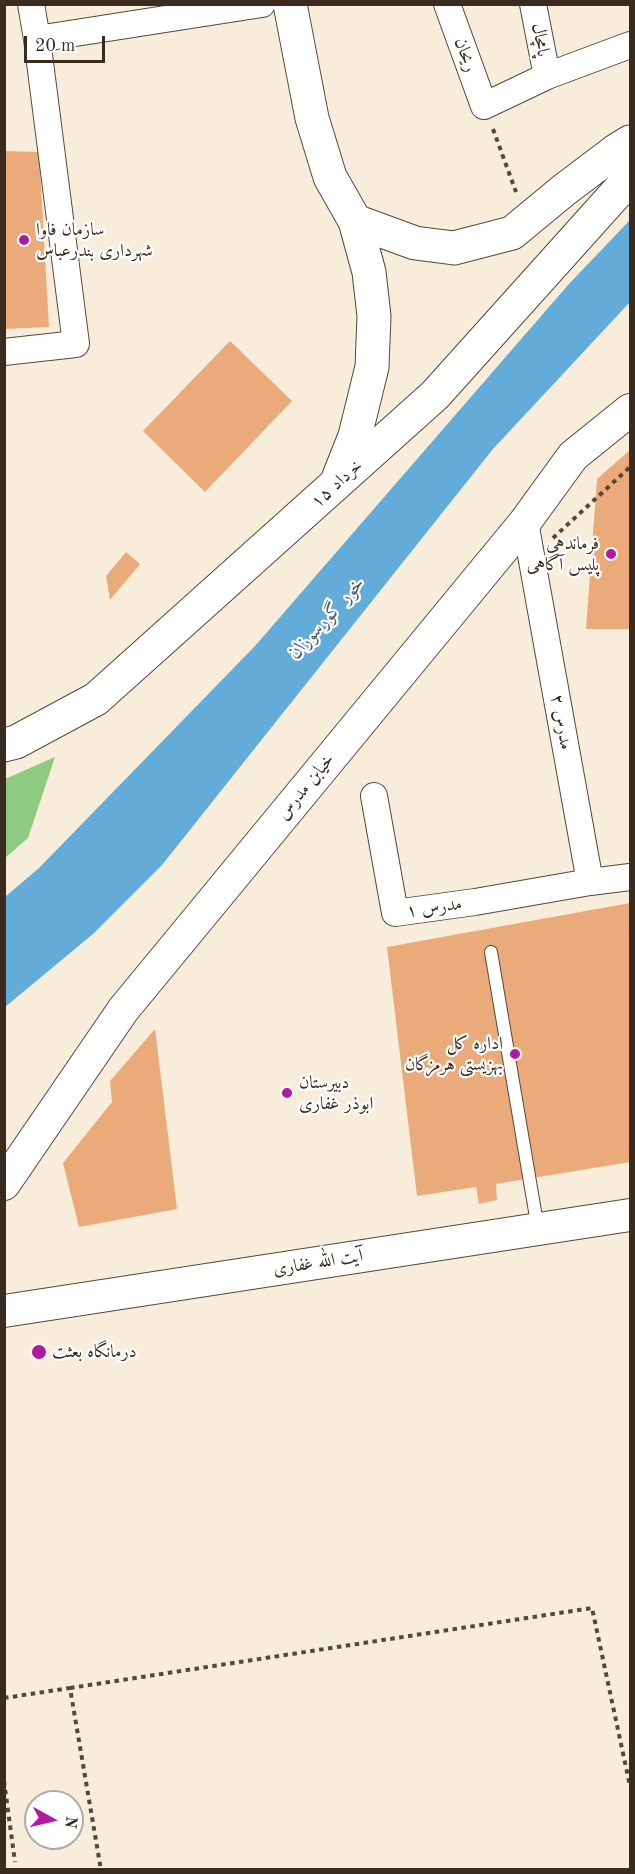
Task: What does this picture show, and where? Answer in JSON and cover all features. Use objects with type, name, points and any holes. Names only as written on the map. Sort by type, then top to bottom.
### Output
[{"type":"main road","points":[[290,4],[312,118],[330,177],[355,221],[369,273],[374,316],[372,367],[356,436],[335,486]]},
{"type":"main road","points":[[355,221],[415,243],[454,248],[512,233],[599,163],[630,142]]},
{"type":"main road","name":"۱۵ خرداد","points":[[4,745],[16,742],[96,699],[335,486],[435,395],[630,178]]},
{"type":"street","points":[[4,352],[76,344],[31,4]]},
{"type":"street","points":[[37,39],[262,4]]},
{"type":"street","name":"ریحان","points":[[447,4],[484,106]]},
{"type":"street","name":"پامچال","points":[[533,4],[547,76]]},
{"type":"street","points":[[484,106],[547,76],[630,45]]},
{"type":"street","name":"خیابن مدرس","points":[[4,1184],[123,1010],[525,522],[573,456],[630,410]]},
{"type":"street","name":"مدرس ۲","points":[[525,522],[590,882]]},
{"type":"street","name":"مدرس ۱","points":[[374,796],[394,913],[590,882]]},
{"type":"street","points":[[590,882],[630,877]]},
{"type":"street","name":"آیت الله غفاری","points":[[4,1311],[630,1215]]},
{"type":"lane","points":[[491,952],[538,1229]]},
{"type":"path","points":[[484,106],[527,221]]},
{"type":"path","points":[[532,556],[630,467]]},
{"type":"path","points":[[4,1698],[592,1608],[630,1786]]},
{"type":"path","points":[[70,1688],[101,1869]]},
{"type":"path","points":[[4,1781],[15,1862]]},
{"type":"green space","points":[[55,757],[28,838],[5,858],[5,779]]},
{"type":"water","name":"خور گورسوزان","points":[[630,220],[630,302],[493,449],[162,865],[93,934],[5,1007],[5,897],[39,868],[255,646],[568,285]]},
{"type":"building","name":"سازمان فاوا شهرداری بندرعباس","points":[[4,151],[39,152],[49,327],[4,329]]},
{"type":"building","points":[[230,341],[292,401],[205,492],[143,431]]},
{"type":"building","name":"فرماندهی پلیس آگاهی","points":[[630,450],[630,629],[586,629],[597,479]]},
{"type":"building","points":[[126,552],[140,564],[110,600],[106,576]]},
{"type":"building","name":"اداره کل بهزیستی هرمزگان","points":[[630,903],[630,1162],[496,1184],[497,1200],[479,1204],[476,1187],[417,1196],[387,947]]},
{"type":"building","points":[[155,1029],[177,1209],[79,1227],[63,1163],[112,1102],[110,1081]]},
{"type":"place","name":"سازمان فاوا شهرداری بندرعباس","points":[[24,240]]},
{"type":"place","name":"فرماندهی پلیس آگاهی","points":[[611,554]]},
{"type":"place","name":"اداره کل بهزیستی هرمزگان","points":[[515,1054]]},
{"type":"place","name":"دبیرستان ابوذر غفاری","points":[[287,1093]]},
{"type":"place","name":"درمانگاه بعثت","points":[[39,1352]]}]
